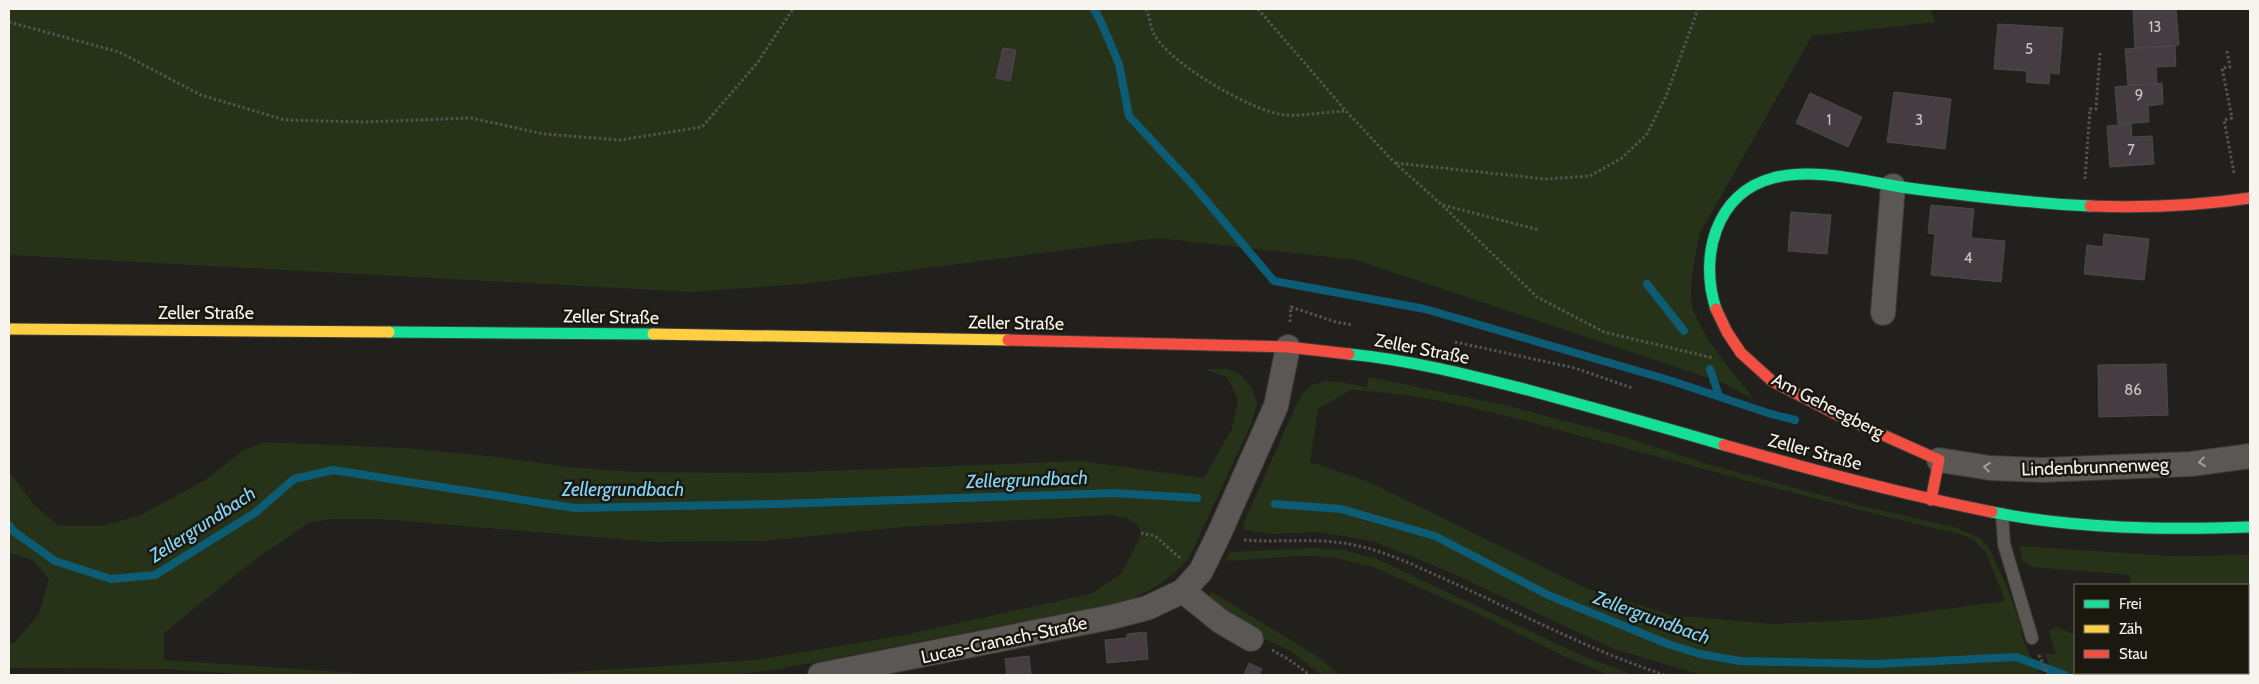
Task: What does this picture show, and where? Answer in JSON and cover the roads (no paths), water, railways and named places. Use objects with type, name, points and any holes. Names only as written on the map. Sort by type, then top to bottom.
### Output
[{"type":"street","name":"Am Geheegberg","points":[[1939,460],[1855,423],[1790,391],[1758,370],[1740,352],[1723,324],[1713,301],[1708,276],[1710,252],[1716,234],[1728,208],[1742,192],[1758,183],[1789,176],[1825,177],[2024,201],[2137,208],[2204,205],[2250,198]]},
{"type":"street","points":[[1883,313],[1893,186]]},
{"type":"street","name":"Zeller Straße","points":[[9,329],[851,337],[1288,347],[1381,357],[1458,372],[1599,409],[1825,474],[1931,500],[2002,514]]},
{"type":"street","name":"Lucas-Cranach-Straße","points":[[820,675],[1112,617],[1147,608],[1183,592],[1201,571],[1220,534],[1276,406],[1288,347]]},
{"type":"street","name":"Lindenbrunnenweg","points":[[1939,460],[1990,468],[2042,470],[2191,464],[2250,456]]},
{"type":"street","points":[[1931,500],[1939,460]]},
{"type":"street","points":[[2002,514],[2094,525],[2196,529],[2250,527]]},
{"type":"street","points":[[1183,592],[1220,621],[1251,639]]},
{"type":"lane","points":[[2002,514],[2004,544],[2032,638]]},
{"type":"waterway","points":[[1094,9],[1119,64],[1129,116],[1192,184],[1274,281],[1425,309],[1672,381],[1771,414],[1795,420]]},
{"type":"waterway","points":[[1647,284],[1684,331]]},
{"type":"waterway","points":[[1710,369],[1719,396]]},
{"type":"waterway","name":"Zellergrundbach","points":[[9,525],[13,531],[55,561],[111,579],[155,575],[255,513],[294,479],[333,470],[575,508],[776,504],[1114,493],[1197,498]]},
{"type":"waterway","name":"Zellergrundbach","points":[[1275,504],[1341,509],[1435,536],[1548,595],[1668,644],[1700,654],[1740,661],[1876,664],[2016,657],[2065,675]]}]
